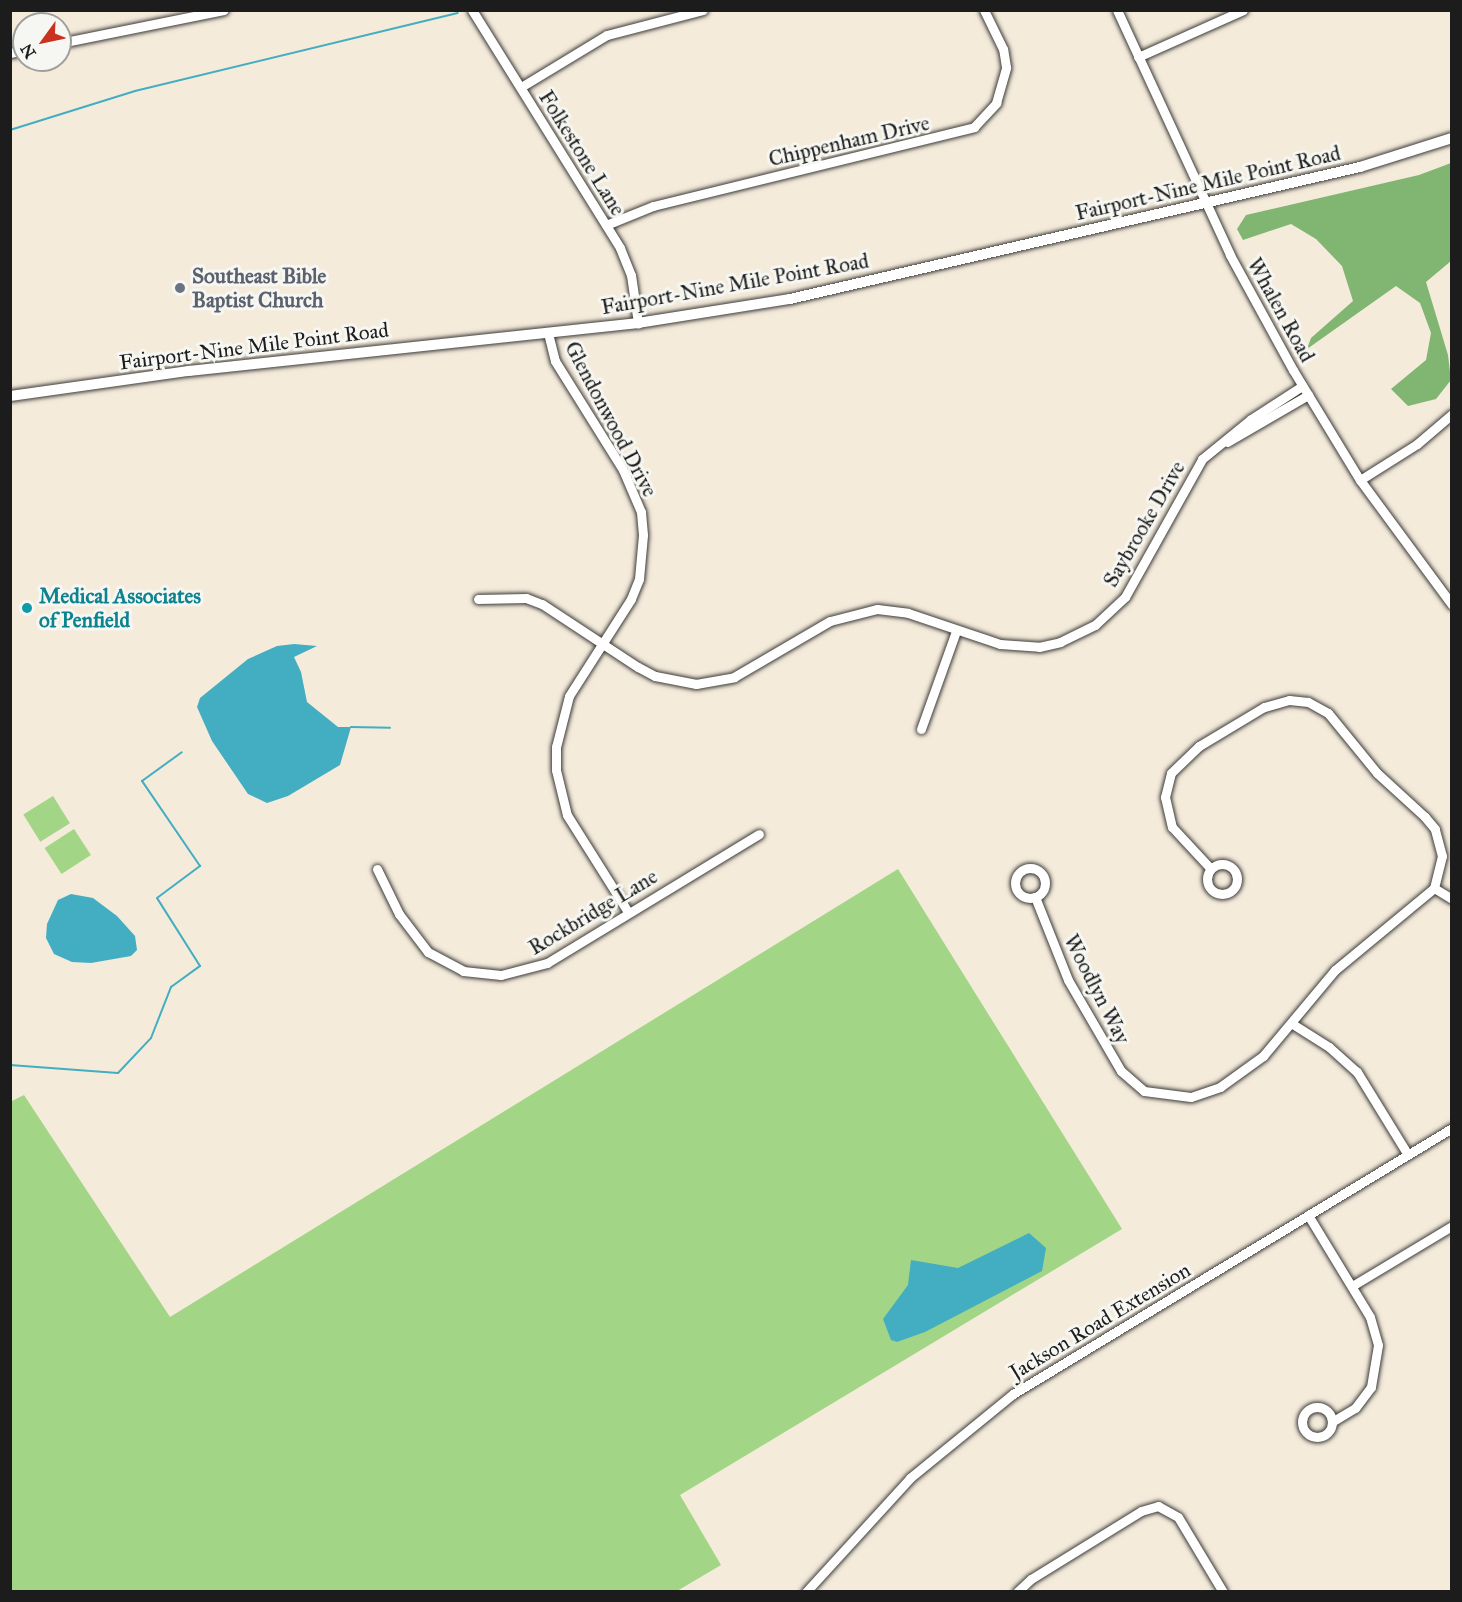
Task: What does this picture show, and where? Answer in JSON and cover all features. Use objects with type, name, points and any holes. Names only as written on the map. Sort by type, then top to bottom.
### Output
[{"type":"main road","name":"Fairport-Nine Mile Point Road","points":[[10,396],[189,370],[638,323],[869,282],[1360,167],[1452,138]]},
{"type":"street","points":[[168,10],[170,21]]},
{"type":"street","points":[[72,41],[224,10]]},
{"type":"street","name":"Folkestone Lane","points":[[472,10],[629,265],[638,323]]},
{"type":"street","points":[[521,87],[607,34],[703,10]]},
{"type":"street","name":"Chippenham Drive","points":[[606,225],[653,206],[974,127],[996,103],[1006,67],[1003,49],[984,10]]},
{"type":"street","name":"Whalen Road","points":[[1117,10],[1252,297],[1359,480],[1452,605]]},
{"type":"street","points":[[1138,57],[1243,10]]},
{"type":"street","name":"Glendonwood Drive","points":[[548,333],[555,361],[623,470],[640,512],[643,536],[639,579],[569,696],[559,724],[556,770],[567,815],[628,912]]},
{"type":"street","name":"Saybrooke Drive","points":[[478,599],[526,597],[542,604],[655,676],[696,684],[734,677],[816,628],[862,612],[900,611],[1000,644],[1039,647],[1078,635],[1095,625],[1125,597],[1191,474],[1211,450],[1305,391]]},
{"type":"street","points":[[1359,480],[1417,444],[1452,414]]},
{"type":"street","points":[[921,729],[956,631]]},
{"type":"street","points":[[1211,869],[1172,827],[1165,797],[1171,773],[1194,750],[1264,707],[1279,701],[1299,700],[1328,712],[1377,773],[1435,829],[1443,856],[1434,888],[1452,899]]},
{"type":"street","name":"Rockbridge Lane","points":[[377,869],[399,914],[428,952],[452,967],[486,976],[518,973],[547,963],[759,834]]},
{"type":"street","name":"Woodlyn Way","points":[[1035,897],[1087,1017],[1114,1062],[1144,1091],[1175,1098],[1220,1088],[1263,1056],[1315,991],[1357,949],[1434,888]]},
{"type":"street","points":[[1291,1023],[1329,1047],[1357,1072],[1408,1155]]},
{"type":"street","name":"Jackson Road Extension","points":[[806,1592],[910,1478],[975,1422],[1013,1394],[1452,1128]]},
{"type":"street","points":[[1308,1215],[1352,1286],[1376,1331],[1379,1358],[1364,1398],[1332,1422]]},
{"type":"street","points":[[1352,1286],[1452,1226]]},
{"type":"street","points":[[1017,1592],[1031,1579],[1141,1511],[1158,1506],[1178,1517],[1223,1592]]},
{"type":"green space","points":[[1451,163],[1451,261],[1426,282],[1448,355],[1451,380],[1436,399],[1408,406],[1391,389],[1426,360],[1431,333],[1420,303],[1396,286],[1307,349],[1311,338],[1353,301],[1342,266],[1316,239],[1291,224],[1243,240],[1237,229],[1246,215],[1419,175]]},
{"type":"green space","points":[[53,796],[70,823],[40,842],[23,815]]},
{"type":"green space","points":[[74,829],[91,855],[62,874],[45,848]]},
{"type":"green space","points":[[898,869],[1122,1229],[680,1495],[721,1565],[677,1591],[11,1592],[10,1102],[24,1095],[170,1317]]},
{"type":"water","points":[[294,644],[317,646],[294,657],[301,672],[307,702],[338,727],[351,727],[340,765],[288,796],[267,803],[248,794],[212,741],[197,707],[200,698],[248,659],[277,646]]},
{"type":"water","points":[[71,894],[93,898],[117,916],[135,936],[137,950],[131,956],[91,963],[72,962],[54,954],[46,938],[47,924],[58,900]]},
{"type":"water","points":[[1029,1233],[1046,1248],[1042,1271],[925,1332],[897,1342],[891,1340],[883,1319],[908,1285],[911,1260],[958,1268]]},
{"type":"waterway","points":[[10,130],[135,91],[458,13]]},
{"type":"waterway","points":[[351,727],[390,728]]},
{"type":"waterway","points":[[10,1065],[118,1073],[151,1038],[171,987],[200,966],[157,898],[200,866],[142,781],[182,752]]},
{"type":"place","name":"Southeast Bible Baptist Church","points":[[180,288]]},
{"type":"place","name":"Medical Associates of Penfield","points":[[27,608]]}]
